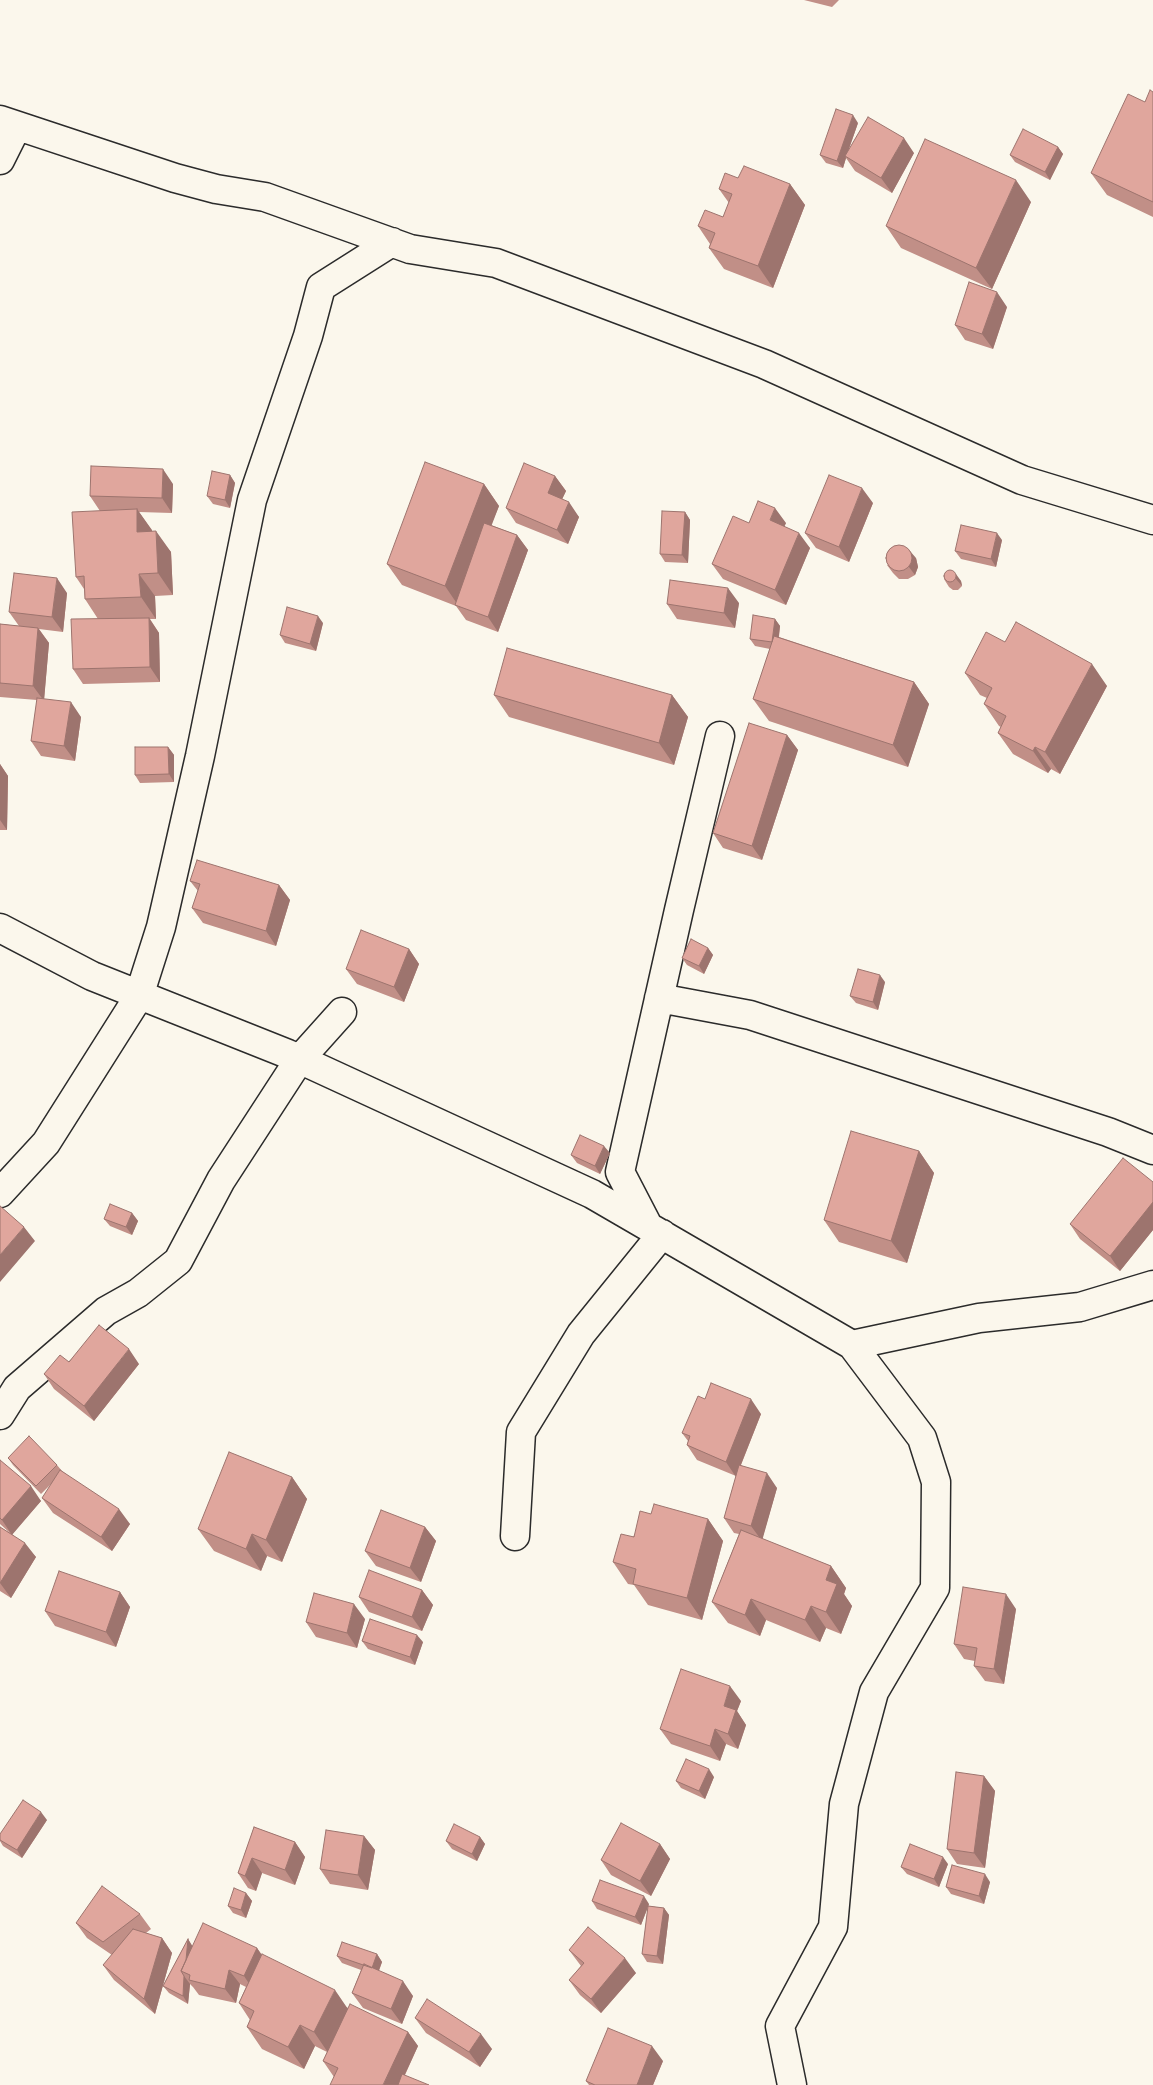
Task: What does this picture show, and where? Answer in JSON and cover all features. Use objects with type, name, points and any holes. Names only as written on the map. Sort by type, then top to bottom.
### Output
[{"type":"street","points":[[0,160],[9,123],[175,178],[216,189],[265,197],[410,249],[496,263],[764,364],[1022,480],[1153,520]]},
{"type":"street","points":[[0,1193],[46,1143],[139,996],[168,899],[200,756],[252,500],[308,336],[321,287],[392,242]]},
{"type":"street","points":[[655,1230],[620,1172],[720,736]]},
{"type":"street","points":[[0,928],[92,976],[300,1060],[592,1194],[852,1345],[922,1438],[936,1482],[935,1588],[874,1692],[844,1804],[833,1927],[780,2026],[792,2085]]},
{"type":"street","points":[[659,998],[750,1015],[1108,1132],[1153,1150]]},
{"type":"street","points":[[0,1415],[17,1388],[106,1312],[138,1294],[178,1261],[221,1180],[300,1060],[342,1012]]},
{"type":"street","points":[[516,1536],[521,1432],[581,1334],[655,1230]]},
{"type":"street","points":[[852,1345],[980,1318],[1080,1307],[1153,1285]]},
{"type":"building","points":[[1150,90],[1153,92],[1153,202],[1091,173],[1128,94],[1145,102]]},
{"type":"building","points":[[836,109],[853,115],[837,161],[820,155]]},
{"type":"building","points":[[868,117],[904,138],[881,178],[845,156]]},
{"type":"building","points":[[1023,129],[1058,147],[1045,172],[1010,155]]},
{"type":"building","points":[[925,139],[1016,180],[976,268],[886,226]]},
{"type":"building","points":[[744,166],[790,184],[758,266],[709,248],[715,233],[698,226],[705,210],[723,217],[732,194],[719,189],[725,173],[738,178]]},
{"type":"building","points":[[969,282],[997,292],[982,334],[955,325]]},
{"type":"building","points":[[425,462],[484,484],[445,586],[387,564]]},
{"type":"building","points":[[524,463],[555,476],[548,493],[569,502],[557,530],[506,508]]},
{"type":"building","points":[[91,466],[163,469],[162,498],[90,496]]},
{"type":"building","points":[[212,471],[230,475],[225,500],[207,496]]},
{"type":"building","points":[[829,475],[862,488],[839,547],[805,533]]},
{"type":"building","points":[[758,501],[775,508],[770,520],[799,533],[775,590],[712,564],[733,516],[749,523]]},
{"type":"building","points":[[137,509],[137,532],[156,531],[158,573],[139,574],[141,597],[85,599],[84,576],[76,577],[72,512]]},
{"type":"building","points":[[662,511],[685,512],[682,555],[660,554]]},
{"type":"building","points":[[484,523],[517,535],[488,617],[455,605]]},
{"type":"building","points":[[961,525],[997,533],[991,559],[955,551]]},
{"type":"building","points":[[899,545],[908,549],[912,558],[908,567],[899,571],[890,567],[886,558],[890,549]]},
{"type":"building","points":[[948,570],[952,570],[956,576],[952,582],[948,582],[944,578],[944,574]]},
{"type":"building","points":[[14,573],[57,578],[52,617],[9,612]]},
{"type":"building","points":[[670,580],[728,588],[724,613],[667,604]]},
{"type":"building","points":[[287,607],[318,616],[310,644],[280,635]]},
{"type":"building","points":[[753,615],[775,619],[772,642],[750,639]]},
{"type":"building","points":[[149,618],[150,667],[73,669],[71,619]]},
{"type":"building","points":[[1016,622],[1092,664],[1045,752],[1035,747],[1033,751],[998,733],[1006,716],[984,704],[992,688],[965,673],[986,632],[1005,642]]},
{"type":"building","points":[[0,624],[38,628],[33,686],[0,683]]},
{"type":"building","points":[[774,636],[914,682],[893,745],[753,699]]},
{"type":"building","points":[[507,648],[672,695],[659,743],[494,695]]},
{"type":"building","points":[[37,698],[71,702],[64,746],[31,741]]},
{"type":"building","points":[[749,723],[787,735],[752,846],[713,833]]},
{"type":"building","points":[[135,747],[168,747],[169,774],[135,775]]},
{"type":"building","points":[[197,860],[279,885],[266,931],[192,908],[200,884],[190,881]]},
{"type":"building","points":[[361,930],[409,949],[394,987],[346,969]]},
{"type":"building","points":[[691,939],[708,948],[699,966],[682,958]]},
{"type":"building","points":[[858,969],[880,975],[873,1002],[850,996]]},
{"type":"building","points":[[851,1131],[919,1151],[891,1241],[824,1220]]},
{"type":"building","points":[[580,1135],[604,1146],[595,1166],[571,1155]]},
{"type":"building","points":[[1123,1158],[1153,1182],[1153,1202],[1110,1256],[1070,1224]]},
{"type":"building","points":[[110,1204],[132,1213],[126,1227],[104,1219]]},
{"type":"building","points":[[0,1206],[24,1227],[0,1255]]},
{"type":"building","points":[[99,1325],[129,1349],[84,1406],[44,1374],[60,1355],[69,1362]]},
{"type":"building","points":[[711,1383],[751,1399],[726,1462],[687,1445],[690,1436],[682,1433],[698,1396],[705,1399]]},
{"type":"building","points":[[29,1436],[57,1465],[36,1486],[8,1458]]},
{"type":"building","points":[[229,1452],[292,1477],[266,1540],[252,1534],[246,1549],[198,1529]]},
{"type":"building","points":[[0,1460],[31,1486],[2,1520],[0,1518]]},
{"type":"building","points":[[739,1465],[767,1473],[751,1526],[724,1518]]},
{"type":"building","points":[[60,1470],[119,1509],[101,1537],[42,1498]]},
{"type":"building","points":[[654,1504],[708,1519],[687,1598],[633,1584],[636,1569],[613,1562],[621,1534],[634,1537],[640,1511],[651,1514]]},
{"type":"building","points":[[381,1510],[425,1527],[410,1568],[365,1551]]},
{"type":"building","points":[[0,1527],[25,1543],[0,1583]]},
{"type":"building","points":[[741,1530],[831,1566],[826,1580],[837,1584],[826,1612],[811,1606],[805,1620],[751,1599],[745,1615],[712,1602]]},
{"type":"building","points":[[369,1570],[422,1590],[412,1617],[359,1597]]},
{"type":"building","points":[[59,1571],[120,1592],[106,1632],[45,1611]]},
{"type":"building","points":[[963,1587],[1006,1594],[994,1669],[974,1666],[977,1648],[954,1644]]},
{"type":"building","points":[[314,1593],[354,1604],[347,1633],[306,1622]]},
{"type":"building","points":[[370,1619],[417,1635],[410,1657],[362,1641]]},
{"type":"building","points":[[681,1669],[730,1686],[724,1706],[736,1710],[728,1734],[715,1729],[710,1746],[660,1729]]},
{"type":"building","points":[[686,1759],[709,1769],[699,1791],[676,1781]]},
{"type":"building","points":[[956,1772],[984,1776],[974,1853],[947,1849]]},
{"type":"building","points":[[23,1800],[41,1812],[17,1850],[0,1840],[0,1834]]},
{"type":"building","points":[[621,1823],[660,1844],[640,1881],[601,1860]]},
{"type":"building","points":[[454,1824],[480,1837],[472,1854],[446,1841]]},
{"type":"building","points":[[254,1827],[295,1842],[285,1870],[252,1858],[245,1876],[238,1873]]},
{"type":"building","points":[[326,1830],[364,1836],[358,1875],[320,1869]]},
{"type":"building","points":[[910,1844],[943,1857],[934,1879],[901,1867]]},
{"type":"building","points":[[952,1865],[985,1874],[979,1896],[946,1887]]},
{"type":"building","points":[[600,1880],[644,1896],[635,1917],[592,1901]]},
{"type":"building","points":[[102,1886],[140,1914],[103,1942],[76,1923]]},
{"type":"building","points":[[234,1888],[246,1893],[241,1910],[228,1906]]},
{"type":"building","points":[[648,1906],[664,1908],[657,1956],[642,1954]]},
{"type":"building","points":[[203,1923],[257,1948],[244,1976],[229,1970],[225,1989],[189,1980],[190,1975],[181,1971]]},
{"type":"building","points":[[588,1927],[625,1958],[591,1999],[569,1980],[584,1963],[569,1950]]},
{"type":"building","points":[[133,1929],[162,1938],[144,1999],[103,1965]]},
{"type":"building","points":[[188,1939],[186,1960],[181,1971],[184,1976],[183,1996],[163,1986]]},
{"type":"building","points":[[342,1942],[377,1954],[372,1968],[337,1956]]},
{"type":"building","points":[[262,1954],[335,1990],[314,2032],[300,2025],[288,2047],[247,2027],[254,2011],[239,2003]]},
{"type":"building","points":[[364,1964],[403,1981],[391,2009],[352,1993]]},
{"type":"building","points":[[427,1999],[481,2034],[469,2052],[415,2018]]},
{"type":"building","points":[[350,2004],[408,2032],[383,2085],[330,2085],[338,2068],[323,2061]]},
{"type":"building","points":[[608,2028],[652,2046],[637,2085],[595,2085],[586,2081]]},
{"type":"building","points":[[402,2074],[429,2085],[398,2085]]}]
